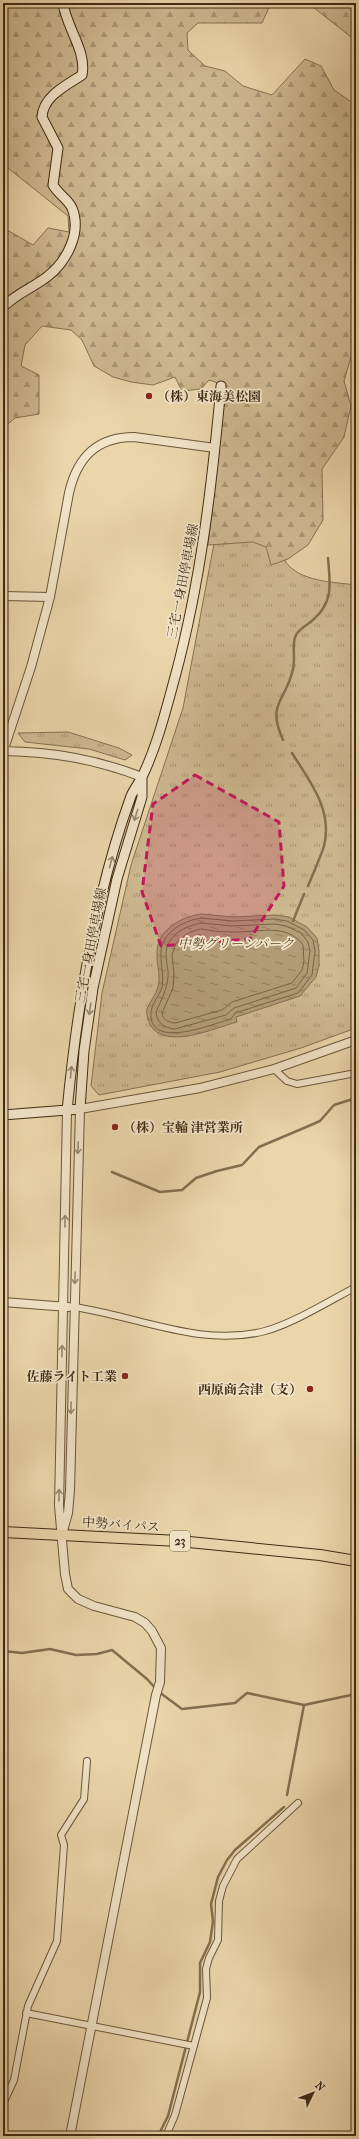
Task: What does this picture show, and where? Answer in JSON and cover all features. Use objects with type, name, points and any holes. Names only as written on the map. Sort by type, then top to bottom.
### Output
[{"type":"highway","name":"中勢バイパス","points":[[3,1532],[179,1541],[320,1555],[356,1561]]},
{"type":"main road","points":[[3,307],[14,297],[49,276],[57,268],[69,249],[75,232],[72,209],[53,184],[58,148],[42,116],[47,101],[57,92],[82,75],[84,66],[65,16],[63,3]]},
{"type":"main road","name":"三宅一身田停車場線","points":[[67,1111],[73,1044],[88,956],[110,867],[130,802],[142,777],[168,703],[192,608],[209,514],[221,386]]},
{"type":"main road","name":"三宅一身田停車場線","points":[[80,1109],[84,1051],[93,988],[117,879],[142,797],[142,777]]},
{"type":"main road","points":[[3,1115],[80,1109]]},
{"type":"street","points":[[142,777],[109,765],[70,756],[3,752],[31,667],[50,597],[73,477],[79,465],[90,452],[108,441],[127,437],[215,448]]},
{"type":"street","points":[[3,596],[50,597]]},
{"type":"street","points":[[62,1534],[68,1513],[70,1491],[80,1109],[200,1088],[274,1069],[356,1040]]},
{"type":"street","points":[[274,1069],[287,1081],[297,1084],[356,1073]]},
{"type":"street","points":[[67,1111],[59,1506],[66,1580],[73,1594],[85,1603],[125,1613],[145,1623],[158,1640],[161,1652],[160,1682],[156,1694],[70,2136]]},
{"type":"street","points":[[3,1302],[74,1307],[98,1311],[201,1336],[235,1336],[260,1333],[283,1324],[356,1287]]},
{"type":"street","points":[[3,2104],[14,2080],[26,2013],[57,1941],[60,1919],[64,1845],[61,1835],[80,1808],[84,1798],[87,1761]]},
{"type":"street","points":[[166,2136],[175,2115],[192,2046],[208,1998],[209,1991],[206,1978],[207,1964],[218,1940],[219,1901],[228,1874],[244,1853],[298,1803]]},
{"type":"street","points":[[26,2013],[192,2046]]},
{"type":"highlighted area","points":[[195,775],[279,822],[284,886],[250,939],[161,946],[142,892],[153,804]]},
{"type":"green space","points":[[3,3],[271,3],[262,23],[198,23],[187,33],[188,50],[205,66],[225,71],[243,86],[272,95],[305,59],[321,66],[334,90],[356,105],[356,301],[354,304],[356,315],[356,340],[344,381],[351,406],[344,437],[322,469],[323,520],[308,545],[288,559],[271,565],[266,547],[253,542],[208,545],[219,451],[224,385],[209,380],[201,389],[182,391],[175,377],[153,385],[131,382],[113,377],[94,366],[82,340],[71,330],[42,326],[25,345],[21,366],[39,375],[39,414],[15,418],[3,428],[3,230],[7,230],[33,245],[48,228],[69,232],[68,216],[3,164]]},
{"type":"green space","points":[[311,3],[356,3],[356,41],[313,7]]},
{"type":"green space","name":"中勢グリーンパーク","points":[[216,533],[271,537],[283,558],[291,568],[299,573],[318,580],[356,585],[356,1028],[301,1048],[220,1072],[99,1095],[91,1086],[102,993],[131,865],[183,708]]},
{"type":"green space","points":[[68,732],[119,748],[132,755],[125,760],[89,749],[25,742],[18,733]]},
{"type":"water","points":[[201,914],[233,917],[275,915],[289,917],[307,927],[317,938],[319,965],[316,977],[300,996],[236,1017],[237,1022],[204,1032],[179,1037],[158,1033],[150,1024],[147,1011],[159,983],[157,947],[160,939],[170,927],[185,918]]},
{"type":"waterway","points":[[283,740],[276,718],[277,710],[290,680],[293,669],[294,643],[296,635],[320,612],[328,598],[330,584],[328,558]]},
{"type":"waterway","points":[[292,753],[318,797],[323,808],[325,820],[326,833],[324,846],[308,886]]},
{"type":"waterway","points":[[293,921],[304,894]]},
{"type":"waterway","points":[[112,1172],[160,1192],[182,1190],[196,1178],[242,1165],[259,1147],[320,1121],[334,1105],[356,1098]]},
{"type":"waterway","points":[[3,1651],[22,1653],[50,1649],[76,1655],[97,1654],[112,1650],[147,1679],[156,1689]]},
{"type":"waterway","points":[[159,1692],[182,1709],[235,1703],[247,1693],[304,1705],[356,1694]]},
{"type":"waterway","points":[[287,1795],[304,1705]]},
{"type":"waterway","points":[[158,2136],[168,2116],[200,1992],[200,1963],[210,1942],[213,1921],[211,1904],[218,1877],[227,1860],[235,1850],[284,1807]]},
{"type":"place","name":"（株）東海美松園","points":[[149,396]]},
{"type":"place","name":"（株）宝輪 津営業所","points":[[115,1127]]},
{"type":"place","name":"佐藤ライト工業","points":[[125,1376]]},
{"type":"place","name":"西原商会津（支）","points":[[310,1389]]}]
